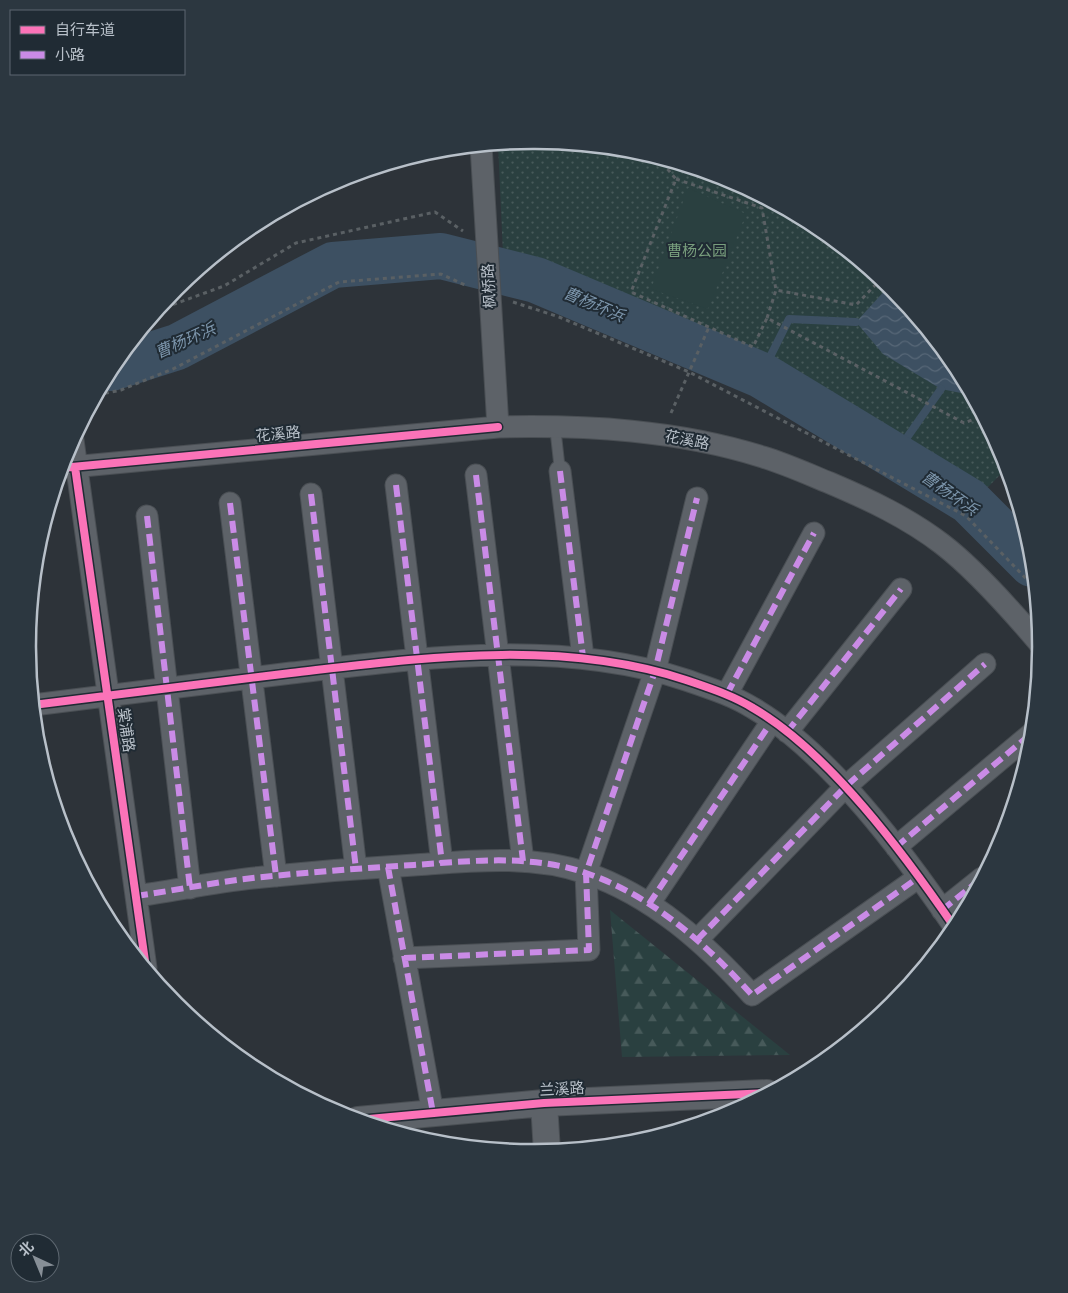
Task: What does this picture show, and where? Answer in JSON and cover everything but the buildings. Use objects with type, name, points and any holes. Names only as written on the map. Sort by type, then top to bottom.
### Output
[{"type":"street","name":"枫桥路","points":[[481,152],[498,427]]},
{"type":"street","name":"花溪路","points":[[70,468],[498,427],[555,426],[662,434],[763,457],[860,496],[898,514],[943,545],[989,588],[1032,635]]},
{"type":"street","name":"棠浦路","points":[[69,471],[107,695],[144,956]]},
{"type":"street","points":[[560,471],[583,657]]},
{"type":"street","points":[[476,476],[522,860]]},
{"type":"street","points":[[396,485],[442,863]]},
{"type":"street","points":[[312,494],[356,869]]},
{"type":"street","points":[[404,958],[589,950],[586,873],[655,671],[697,498]]},
{"type":"street","points":[[230,503],[276,876]]},
{"type":"street","points":[[147,516],[190,888]]},
{"type":"street","points":[[727,694],[814,533]]},
{"type":"street","points":[[649,904],[780,726],[901,589]]},
{"type":"street","points":[[40,704],[332,668],[498,655],[550,654],[583,657],[655,671],[727,694],[780,726],[844,788],[896,847],[950,920]]},
{"type":"street","points":[[697,940],[844,788],[985,664]]},
{"type":"street","points":[[896,847],[1022,741]]},
{"type":"street","points":[[136,896],[276,876],[442,863],[522,860],[586,873],[621,888],[649,904],[697,940],[752,995],[919,877]]},
{"type":"street","points":[[388,867],[432,1113]]},
{"type":"street","points":[[942,910],[968,889]]},
{"type":"street","name":"兰溪路","points":[[375,1118],[544,1103],[752,1094]]},
{"type":"street","points":[[544,1103],[546,1144]]},
{"type":"lane","points":[[555,426],[560,471]]},
{"type":"path","points":[[665,167],[676,179],[762,208],[776,290],[768,319],[753,347],[632,292],[676,179]]},
{"type":"path","points":[[173,305],[224,286],[296,243],[435,212],[487,247]]},
{"type":"path","points":[[106,393],[121,390],[173,370],[339,282],[441,274],[490,295],[559,317],[689,372],[966,516],[1027,579]]},
{"type":"path","points":[[776,290],[856,305],[875,284]]},
{"type":"path","points":[[768,319],[964,423],[976,418]]},
{"type":"path","points":[[662,434],[709,327]]},
{"type":"green space","name":"曹杨公园","points":[[498,150],[567,150],[631,158],[694,175],[754,200],[783,215],[837,252],[862,272],[908,318],[929,343],[965,398],[994,456],[1001,474],[988,487],[705,338],[503,254]]},
{"type":"green space","points":[[688,188],[746,214],[708,309],[651,289]]},
{"type":"green space","points":[[610,910],[790,1055],[622,1057]]},
{"type":"water","points":[[883,292],[929,343],[962,393],[941,389],[883,354],[856,322]]},
{"type":"waterway","name":"曹杨环浜","points":[[124,364],[177,347],[333,265],[441,256],[536,280],[761,375],[969,501],[1023,555]]},
{"type":"waterway","points":[[761,375],[789,319],[856,322]]},
{"type":"waterway","points":[[894,456],[941,389]]},
{"type":"marked path","points":[[560,471],[583,657]]},
{"type":"marked path","points":[[476,475],[523,861]]},
{"type":"marked path","points":[[396,485],[442,863]]},
{"type":"marked path","points":[[311,494],[356,869]]},
{"type":"marked path","points":[[404,958],[589,950],[586,873],[655,671],[697,498]]},
{"type":"marked path","points":[[230,503],[276,876]]},
{"type":"marked path","points":[[147,516],[190,888]]},
{"type":"marked path","points":[[727,694],[814,533]]},
{"type":"marked path","points":[[787,732],[901,589]]},
{"type":"marked path","points":[[697,940],[844,788],[985,664]]},
{"type":"marked path","points":[[649,904],[772,721]]},
{"type":"marked path","points":[[896,847],[1022,741]]},
{"type":"marked path","points":[[136,896],[215,883],[338,870],[500,860],[544,863],[586,873],[610,883],[656,908],[697,940],[752,995],[919,877]]},
{"type":"marked path","points":[[388,867],[433,1113]]},
{"type":"marked path","points":[[942,910],[968,889]]},
{"type":"cycle path","points":[[70,467],[498,427]]},
{"type":"cycle path","points":[[75,467],[144,956]]},
{"type":"cycle path","points":[[40,704],[340,667],[439,658],[539,655],[589,659],[638,667],[686,680],[729,696],[745,703],[782,727],[838,778],[864,808],[913,869],[950,920]]},
{"type":"cycle path","points":[[375,1118],[544,1103],[752,1094]]}]
